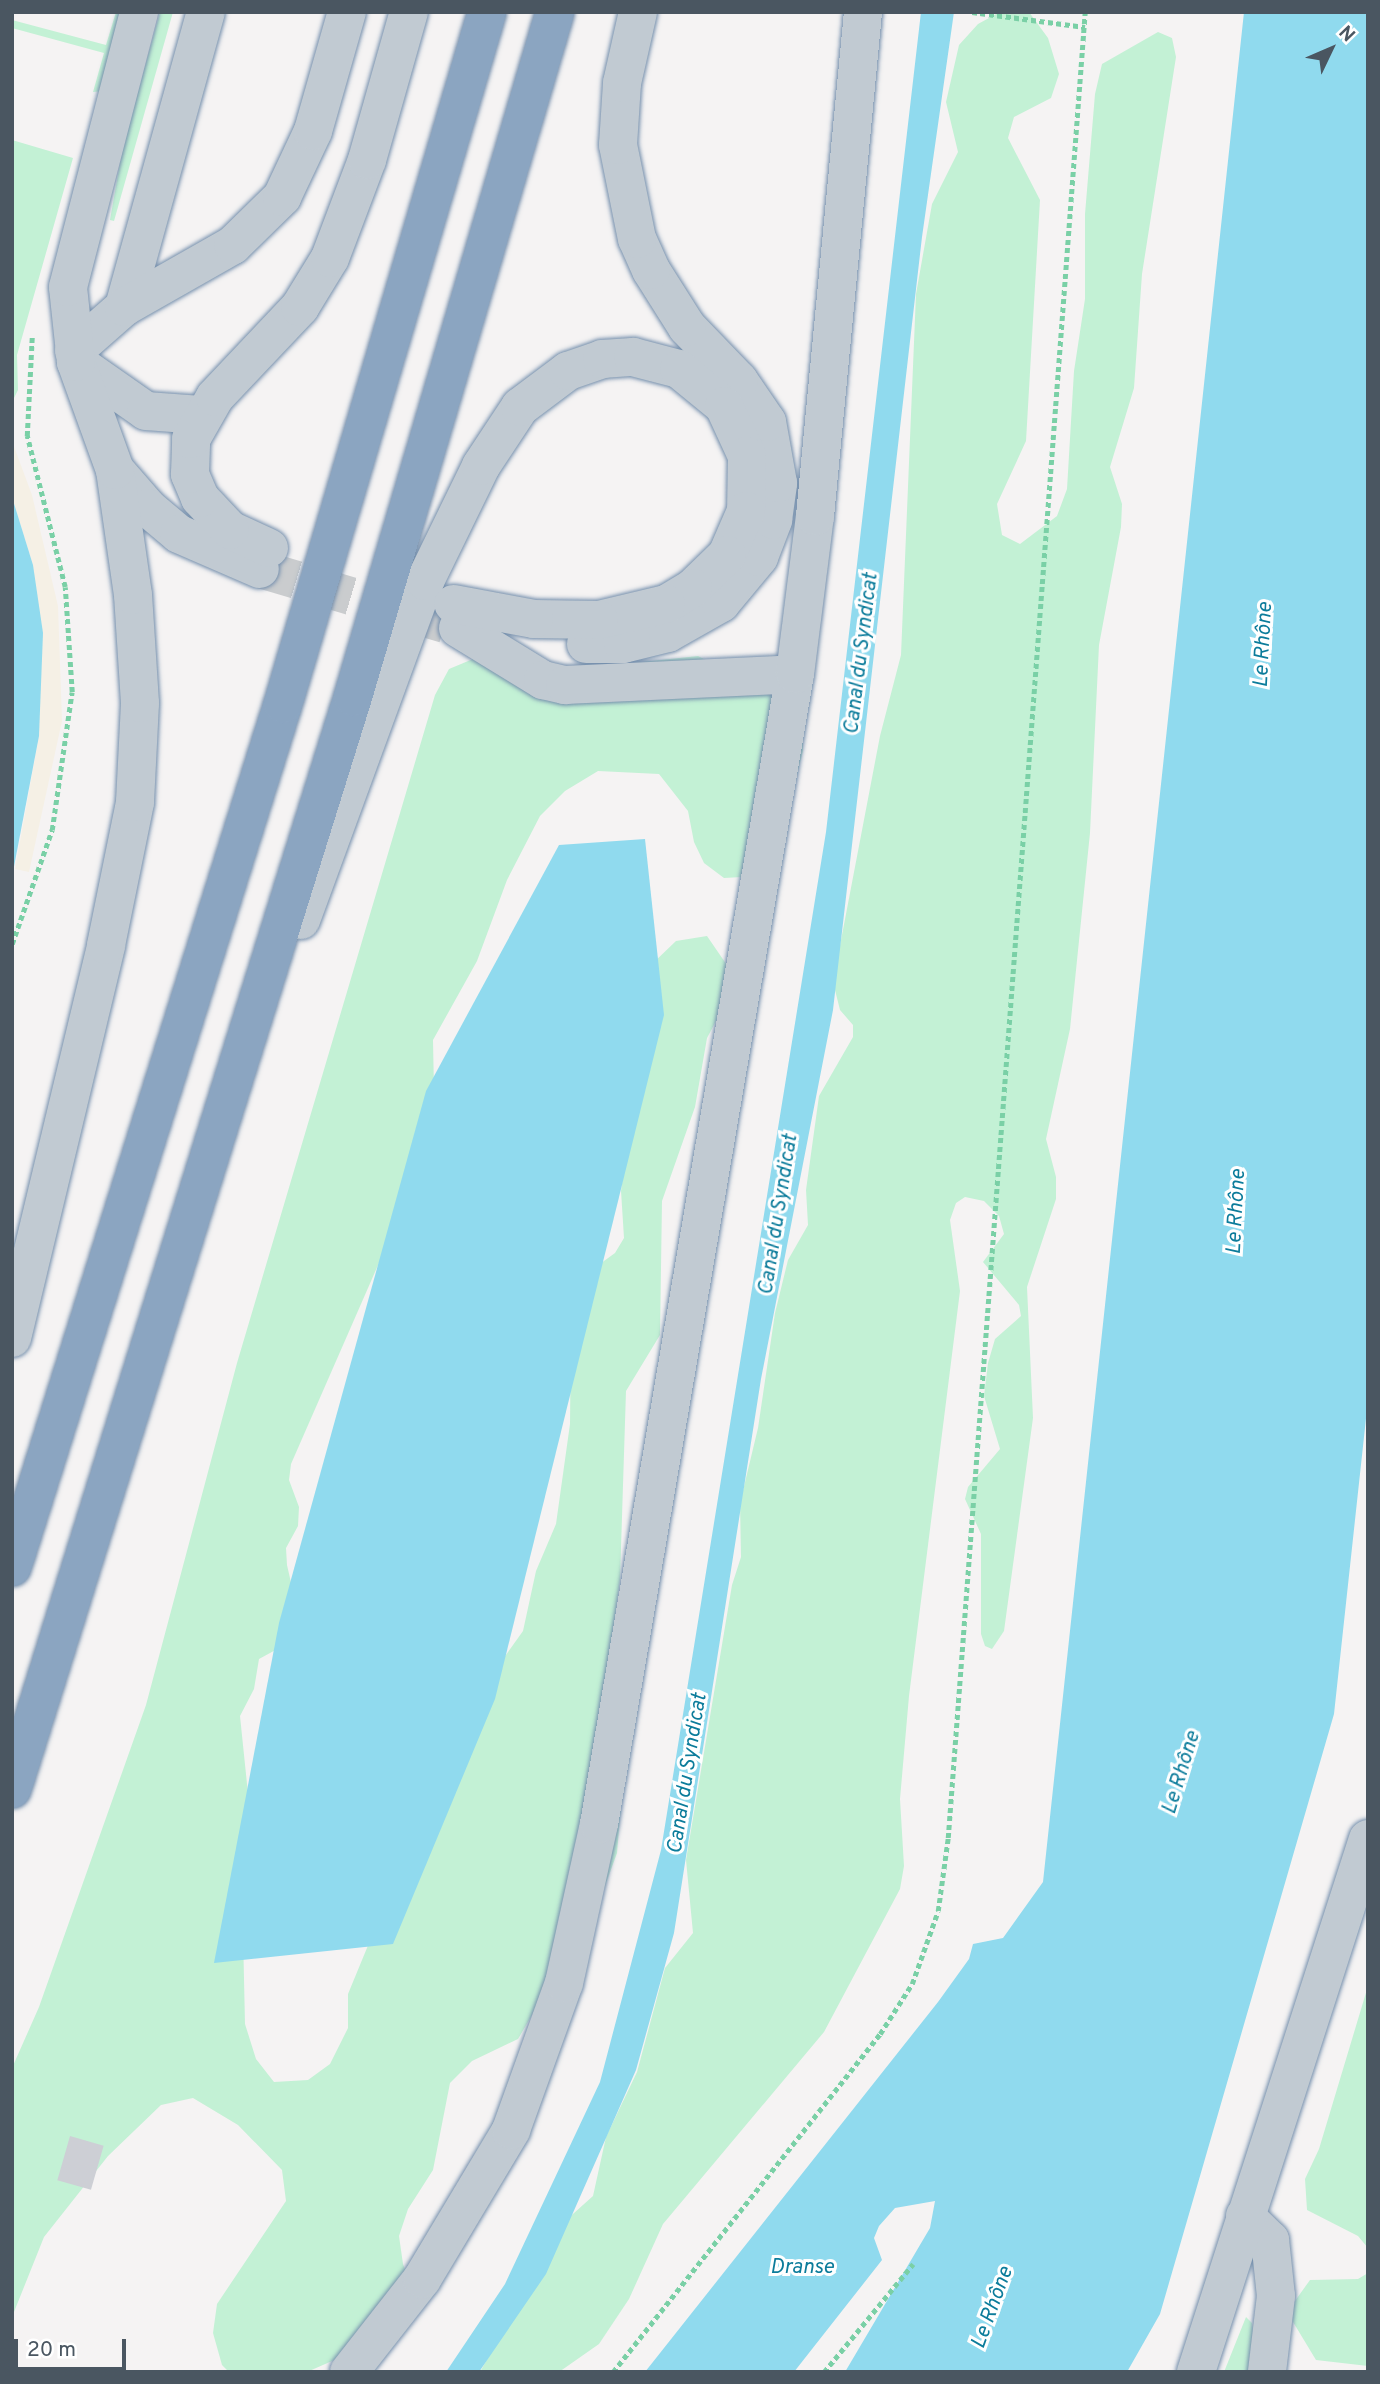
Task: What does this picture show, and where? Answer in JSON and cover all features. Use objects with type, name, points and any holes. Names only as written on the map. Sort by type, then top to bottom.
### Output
[{"type":"highway","points":[[12,1567],[279,717],[487,12]]},
{"type":"highway","points":[[12,1789],[354,697],[555,12]]},
{"type":"street","points":[[12,1338],[109,931],[135,802],[137,656],[115,470],[75,357],[68,287],[139,12]]},
{"type":"street","points":[[124,307],[206,12]]},
{"type":"street","points":[[75,357],[124,307],[233,245],[282,197],[313,131],[347,12]]},
{"type":"street","points":[[115,470],[148,508],[179,534],[265,558],[230,530],[200,498],[188,462],[201,415],[300,307],[330,258],[367,160],[409,12]]},
{"type":"street","points":[[452,619],[538,642],[600,645],[668,633],[704,615],[735,591],[759,557],[773,520],[778,467],[767,422],[739,381],[687,327],[667,299],[642,249],[629,210],[618,145],[619,116],[638,12]]},
{"type":"street","points":[[349,2372],[422,2279],[511,2130],[564,1983],[599,1824],[795,674],[816,516],[863,12]]},
{"type":"street","points":[[75,357],[146,411],[201,415]]},
{"type":"street","points":[[188,1228],[425,581],[498,438],[520,407],[550,382],[586,364],[616,357],[656,361],[679,369],[724,406],[747,456],[746,511],[727,555],[694,589],[666,604],[599,620],[452,619]]},
{"type":"street","points":[[452,619],[542,680],[565,685],[795,674]]},
{"type":"street","points":[[1196,2372],[1368,1839]]},
{"type":"street","points":[[1245,2216],[1270,2240],[1276,2296],[1267,2372]]},
{"type":"path","points":[[971,12],[1085,26]]},
{"type":"path","points":[[613,2372],[880,2034],[912,1984],[938,1911],[948,1839],[1085,12]]},
{"type":"path","points":[[12,944],[52,830],[72,692],[65,587],[27,436],[28,354],[33,330]]},
{"type":"path","points":[[824,2372],[912,2264]]},
{"type":"green space","points":[[116,12],[124,12],[104,91],[93,92],[104,53],[12,28],[12,20],[106,45]]},
{"type":"green space","points":[[160,12],[173,12],[114,221],[110,220],[123,146]]},
{"type":"green space","points":[[1000,12],[1029,12],[1048,38],[1059,74],[1051,98],[1014,117],[1008,138],[1040,200],[1026,441],[997,504],[1002,535],[1020,544],[1057,516],[1067,489],[1074,371],[1085,299],[1085,214],[1095,94],[1102,64],[1158,32],[1172,38],[1176,57],[1142,274],[1134,388],[1110,467],[1122,504],[1121,527],[1099,645],[1090,833],[1070,1029],[1046,1139],[1056,1177],[1056,1199],[1027,1287],[1033,1418],[1004,1631],[992,1649],[985,1646],[981,1634],[981,1534],[965,1499],[968,1487],[1000,1449],[984,1396],[988,1363],[995,1339],[1021,1316],[1019,1305],[983,1262],[1004,1234],[999,1216],[984,1201],[965,1197],[956,1203],[950,1220],[960,1291],[909,1696],[900,1799],[904,1866],[900,1889],[824,2032],[663,2224],[629,2299],[599,2344],[559,2372],[480,2372],[564,2222],[593,2196],[606,2137],[637,2072],[665,1968],[693,1933],[686,1860],[732,1585],[741,1557],[740,1503],[758,1428],[775,1313],[788,1260],[808,1225],[806,1190],[819,1096],[853,1037],[853,1025],[840,1010],[833,982],[880,736],[901,655],[916,294],[932,204],[958,152],[946,102],[959,45],[978,24]]},
{"type":"green space","points":[[12,140],[73,158],[17,355],[18,390],[12,402]]},
{"type":"green space","points":[[698,656],[767,691],[803,724],[803,751],[784,825],[742,877],[724,878],[704,863],[694,842],[688,811],[659,774],[598,771],[565,791],[540,816],[507,880],[477,961],[433,1040],[434,1091],[403,1208],[291,1464],[289,1480],[299,1507],[298,1526],[286,1548],[287,1565],[303,1635],[259,1659],[254,1689],[240,1716],[250,1813],[242,1888],[245,2024],[256,2059],[274,2082],[308,2080],[330,2064],[348,2028],[348,1994],[463,1715],[523,1631],[536,1571],[556,1524],[570,1424],[571,1322],[582,1277],[615,1253],[624,1238],[621,1191],[651,965],[676,941],[707,936],[731,971],[724,1006],[707,1038],[695,1107],[662,1201],[660,1335],[626,1391],[620,1580],[609,1660],[621,1805],[617,1853],[601,1897],[518,2039],[472,2061],[450,2083],[433,2170],[408,2209],[399,2236],[403,2264],[420,2312],[405,2329],[307,2372],[229,2372],[222,2365],[213,2333],[217,2304],[286,2201],[282,2170],[238,2125],[193,2098],[161,2105],[108,2156],[44,2237],[12,2317],[12,2068],[39,2007],[146,1705],[237,1363],[435,695],[449,669],[473,659],[577,669]]},
{"type":"green space","points":[[1368,1986],[1368,2248],[1358,2236],[1307,2210],[1305,2179],[1319,2149]]},
{"type":"green space","points":[[1368,2273],[1368,2366],[1316,2360],[1287,2312],[1310,2280],[1358,2279]]},
{"type":"green space","points":[[1246,2317],[1252,2323],[1256,2350],[1248,2372],[1224,2372]]},
{"type":"sand","points":[[12,441],[32,495],[58,606],[62,721],[29,872],[15,869],[39,736],[33,565],[12,497]]},
{"type":"water","name":"Canal du Syndicat","points":[[921,12],[954,12],[922,237],[833,1010],[761,1379],[674,1933],[636,2070],[546,2274],[479,2372],[446,2372],[505,2284],[600,2082],[661,1850],[826,832]]},
{"type":"water","points":[[1244,12],[1368,12],[1368,1400],[1334,1714],[1160,2314],[1127,2372],[845,2372],[930,2228],[935,2201],[895,2208],[879,2226],[874,2238],[882,2260],[794,2372],[645,2372],[938,2002],[969,1959],[973,1944],[1003,1938],[1043,1882]]},
{"type":"water","points":[[12,497],[33,565],[43,633],[39,736],[12,877]]},
{"type":"water","points":[[645,839],[664,1015],[495,1699],[393,1944],[214,1963],[279,1623],[426,1091],[559,845]]},
{"type":"building","points":[[70,2136],[104,2146],[91,2190],[57,2180]]},
{"type":"tunnel","points":[[260,569],[445,624]]},
{"type":"water label","name":"Le Rhône","points":[[1264,645]]},
{"type":"water label","name":"Le Rhône","points":[[1237,1212]]},
{"type":"water label","name":"Le Rhône","points":[[1182,1773]]},
{"type":"water label","name":"Dranse","points":[[802,2268]]},
{"type":"water label","name":"Le Rhône","points":[[993,2308]]}]
